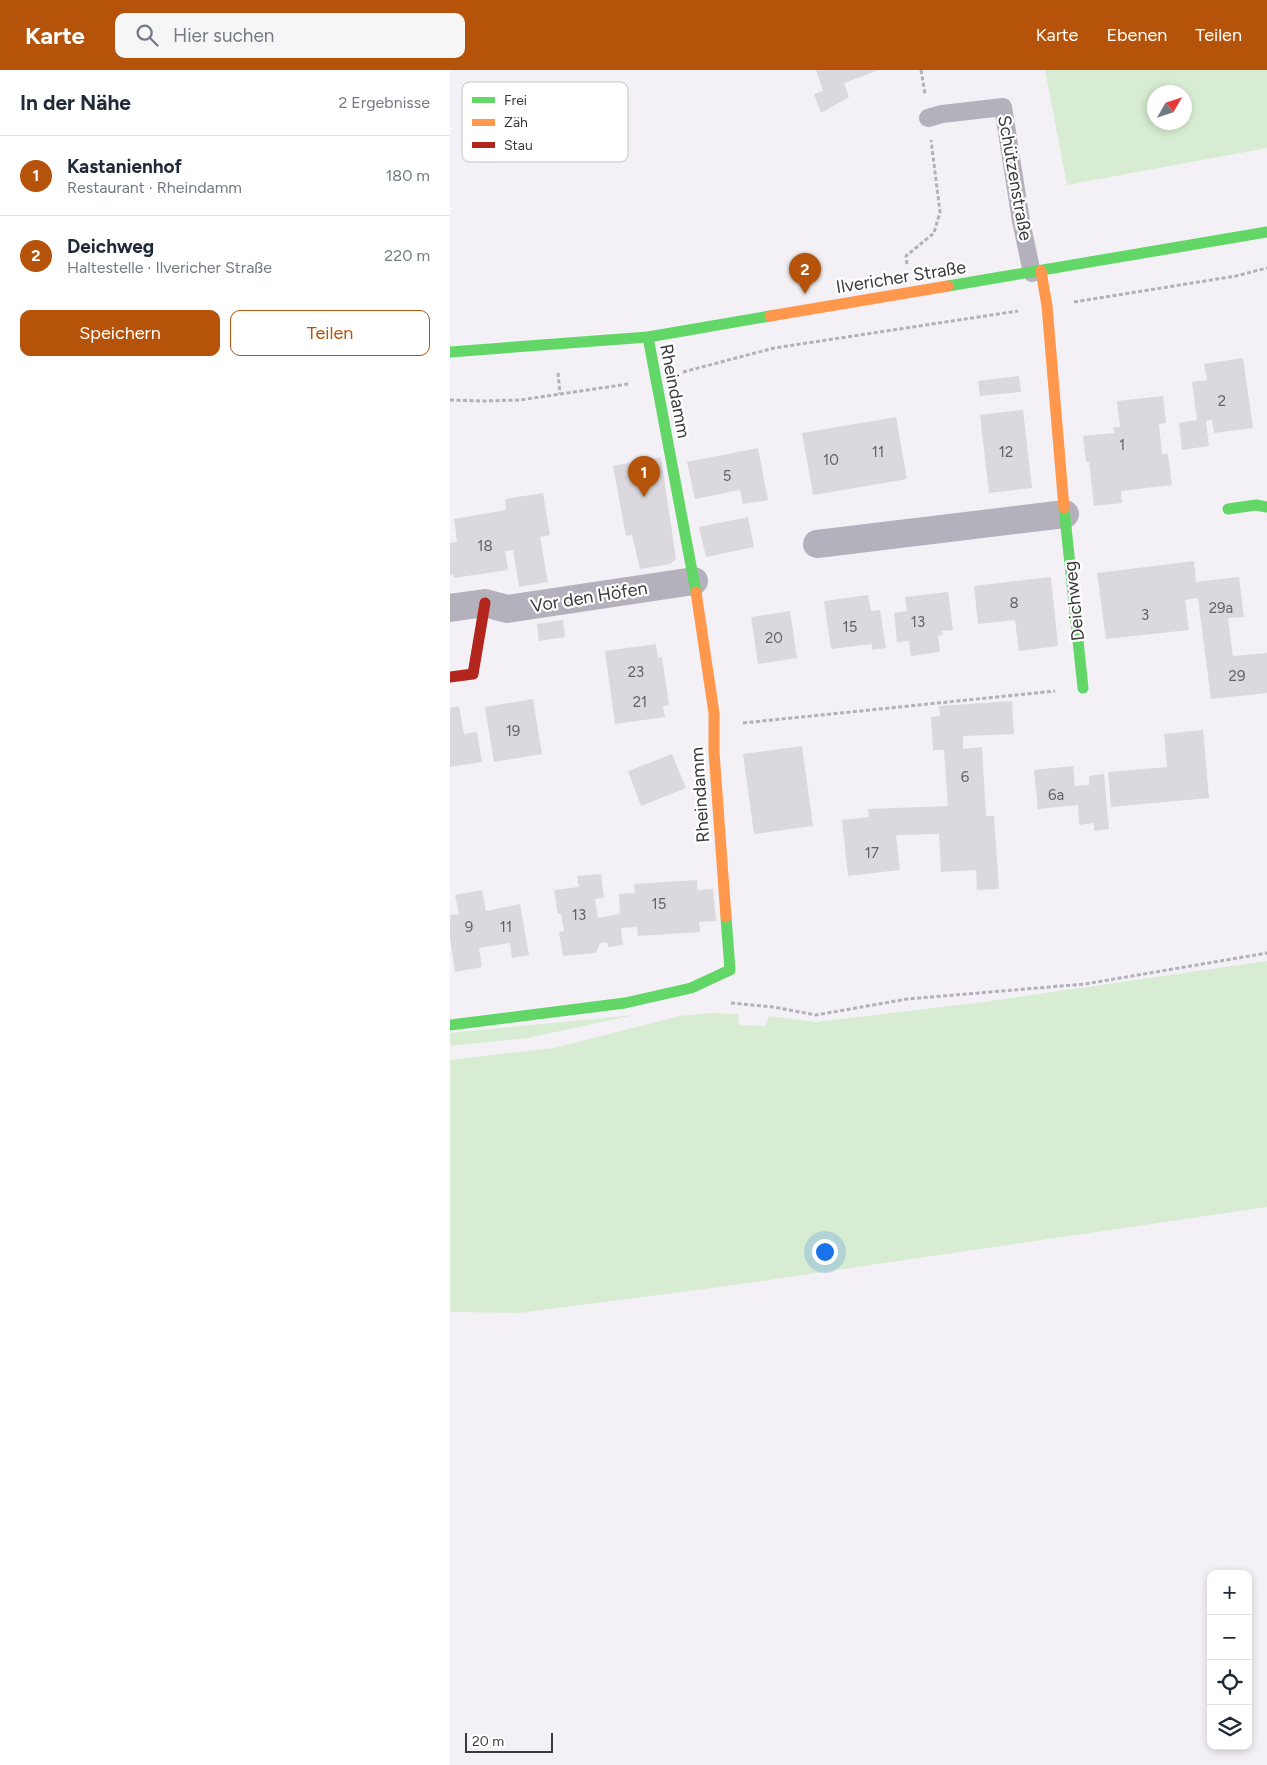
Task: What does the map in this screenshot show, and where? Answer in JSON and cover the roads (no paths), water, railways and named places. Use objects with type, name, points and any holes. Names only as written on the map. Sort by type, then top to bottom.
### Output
[{"type":"street","name":"Ilvericher Straße","points":[[450,352],[648,337],[1267,232]]},
{"type":"street","name":"Deichweg","points":[[1037,272],[1047,306],[1065,514],[1083,688]]},
{"type":"street","name":"Rheindamm","points":[[450,1025],[625,1002],[691,988],[730,970],[714,752],[714,713],[694,581],[648,337]]},
{"type":"street","points":[[1228,509],[1256,505],[1267,506]]},
{"type":"street","points":[[817,544],[1065,514]]},
{"type":"street","name":"Vor den Höfen","points":[[450,608],[485,603],[507,609],[694,581]]},
{"type":"street","points":[[450,677],[474,674],[485,603]]},
{"type":"lane","name":"Schützenstraße","points":[[928,118],[942,114],[1003,107],[1021,221],[1037,272]]},
{"type":"place","name":"Deichweg","points":[[805,294]]},
{"type":"place","name":"Kastanienhof","points":[[644,497]]}]
